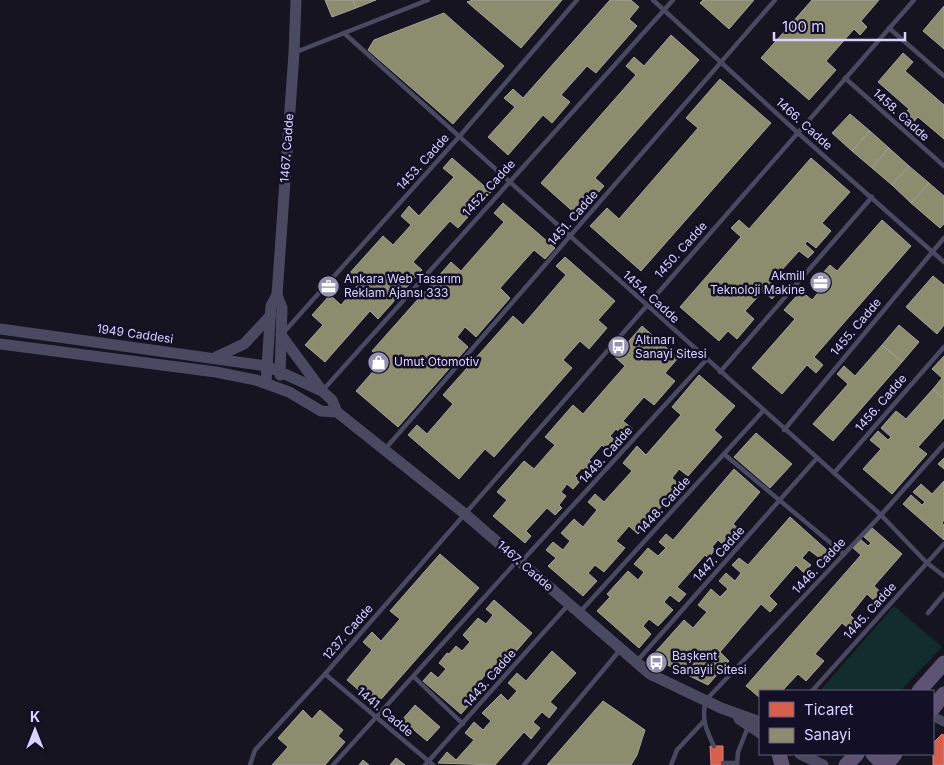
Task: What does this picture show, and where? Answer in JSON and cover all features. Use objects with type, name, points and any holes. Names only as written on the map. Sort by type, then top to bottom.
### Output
[{"type":"main road","points":[[920,690],[944,663]]},
{"type":"main road","points":[[934,707],[944,694]]},
{"type":"main road","points":[[846,765],[854,755]]},
{"type":"main road","points":[[874,755],[885,765],[895,755]]},
{"type":"street","name":"1467. Cadde","points":[[296,0],[277,295],[271,306],[266,382],[320,411],[337,412]]},
{"type":"street","name":"1467. Cadde","points":[[277,295],[282,308],[279,388]]},
{"type":"street","points":[[213,358],[244,344],[271,314]]},
{"type":"street","name":"1949 Caddesi","points":[[0,329],[267,366]]},
{"type":"street","points":[[281,334],[300,364],[322,391]]},
{"type":"street","points":[[0,344],[216,372],[266,382]]},
{"type":"street","name":"1467. Cadde","points":[[267,366],[280,370],[322,391],[332,400],[337,412],[386,448],[465,514],[650,674],[721,708],[759,732]]},
{"type":"street","name":"1467. Cadde","points":[[721,708],[759,722]]},
{"type":"street","points":[[802,755],[823,765]]},
{"type":"lane","points":[[294,53],[428,0]]},
{"type":"lane","name":"1453. Cadde","points":[[281,334],[458,138],[577,0]]},
{"type":"lane","name":"1466. Cadde","points":[[652,0],[944,262]]},
{"type":"lane","name":"1452. Cadde","points":[[322,391],[672,0]]},
{"type":"lane","name":"1451. Cadde","points":[[386,448],[720,61],[775,0]]},
{"type":"lane","name":"1450. Cadde","points":[[465,514],[914,0]]},
{"type":"lane","points":[[889,28],[944,76]]},
{"type":"lane","name":"1454. Cadde","points":[[344,33],[458,138],[881,515],[926,562],[944,576]]},
{"type":"lane","name":"1458. Cadde","points":[[845,78],[944,166]]},
{"type":"lane","points":[[720,372],[872,197]]},
{"type":"lane","name":"1455. Cadde","points":[[784,430],[944,238]]},
{"type":"lane","name":"1456. Cadde","points":[[834,473],[944,347]]},
{"type":"lane","name":"1449. Cadde","points":[[333,765],[706,360]]},
{"type":"lane","name":"1448. Cadde","points":[[579,613],[763,411]]},
{"type":"lane","name":"1446. Cadde","points":[[706,700],[881,515],[944,444]]},
{"type":"lane","points":[[724,454],[779,502],[844,554]]},
{"type":"lane","name":"1447. Cadde","points":[[636,662],[818,458]]},
{"type":"lane","name":"1237. Cadde","points":[[250,765],[256,750],[465,514]]},
{"type":"lane","name":"1445. Cadde","points":[[813,690],[944,544]]},
{"type":"lane","points":[[928,613],[944,594]]},
{"type":"lane","name":"1443. Cadde","points":[[429,764],[569,604]]},
{"type":"lane","points":[[524,765],[621,649]]},
{"type":"lane","name":"1441. Cadde","points":[[325,674],[377,717],[429,764]]},
{"type":"lane","points":[[414,677],[463,724]]},
{"type":"lane","points":[[706,700],[702,712],[714,746]]},
{"type":"lane","points":[[671,765],[677,750],[704,722]]},
{"type":"lane","points":[[723,763],[736,764],[741,742],[749,725]]},
{"type":"green space","points":[[894,606],[942,647],[901,690],[821,690]]},
{"type":"building: Ticaret","points":[[942,734],[944,735],[944,765],[933,765],[934,742]]},
{"type":"building: Ticaret","points":[[710,746],[723,746],[723,765],[711,765]]},
{"type":"building: Sanayi","points":[[325,0],[353,0],[356,8],[332,17]]},
{"type":"building: Sanayi","points":[[353,0],[376,0],[356,8]]},
{"type":"building: Sanayi","points":[[473,0],[562,0],[521,48],[467,2]]},
{"type":"building: Sanayi","points":[[610,0],[631,0],[639,7],[629,19],[637,26],[596,73],[587,66],[561,95],[570,102],[552,123],[543,115],[508,155],[488,137],[515,107],[504,98],[513,89],[523,98]]},
{"type":"building: Sanayi","points":[[703,0],[754,0],[729,29],[700,3]]},
{"type":"building: Sanayi","points":[[812,0],[879,0],[861,21],[867,27],[860,35],[854,29],[826,61],[836,70],[809,100],[761,58]]},
{"type":"building: Sanayi","points":[[944,6],[944,49],[923,31]]},
{"type":"building: Sanayi","points":[[444,13],[504,66],[453,124],[368,50],[374,40]]},
{"type":"building: Sanayi","points":[[671,35],[699,60],[595,178],[604,186],[578,216],[541,183],[636,75],[626,66],[634,57],[644,66]]},
{"type":"building: Sanayi","points":[[903,53],[913,62],[905,71],[944,105],[944,139],[918,117],[909,127],[899,119],[909,109],[878,82]]},
{"type":"building: Sanayi","points":[[720,79],[771,123],[641,271],[590,226],[607,208],[619,219],[698,128],[686,118]]},
{"type":"building: Sanayi","points":[[850,114],[870,131],[852,151],[832,133]]},
{"type":"building: Sanayi","points":[[870,131],[889,148],[872,168],[852,151]]},
{"type":"building: Sanayi","points":[[889,148],[909,166],[892,185],[872,168]]},
{"type":"building: Sanayi","points":[[452,158],[491,192],[458,228],[450,221],[413,262],[422,270],[378,319],[370,311],[325,362],[305,345],[323,325],[312,315],[330,295],[341,305],[358,285],[348,275],[383,236],[393,245],[411,225],[401,216],[409,206],[419,216],[454,177],[443,168]]},
{"type":"building: Sanayi","points":[[811,158],[850,192],[822,223],[831,231],[816,248],[807,241],[805,244],[814,252],[808,258],[799,251],[770,283],[779,291],[772,299],[763,291],[745,311],[754,319],[737,339],[728,331],[719,341],[680,307],[741,237],[731,228],[739,220],[749,229]]},
{"type":"building: Sanayi","points":[[909,166],[929,183],[911,203],[892,185]]},
{"type":"building: Sanayi","points":[[929,183],[944,196],[944,224],[940,228],[911,203]]},
{"type":"building: Sanayi","points":[[503,203],[555,248],[545,259],[534,250],[500,288],[510,298],[476,337],[465,327],[457,337],[468,347],[398,427],[356,391],[383,360],[372,351],[451,262],[461,271],[504,222],[494,213]]},
{"type":"building: Sanayi","points":[[882,220],[911,246],[814,357],[823,365],[816,373],[807,365],[782,394],[752,368],[795,319],[784,310],[801,291],[812,300],[829,280],[822,274],[830,265],[837,271]]},
{"type":"building: Sanayi","points":[[565,257],[615,301],[598,320],[607,328],[589,349],[580,341],[563,360],[572,368],[494,457],[485,449],[459,479],[408,435],[417,425],[427,434],[453,404],[443,395],[513,316],[523,325],[566,275],[556,266]]},
{"type":"building: Sanayi","points":[[933,276],[944,285],[944,325],[937,334],[906,307]]},
{"type":"building: Sanayi","points":[[899,325],[919,342],[902,362],[882,345]]},
{"type":"building: Sanayi","points":[[642,326],[678,358],[665,373],[675,381],[654,405],[644,397],[623,421],[633,429],[625,438],[616,429],[610,436],[619,444],[611,453],[602,445],[589,460],[594,465],[587,472],[582,468],[575,476],[580,481],[573,489],[567,484],[561,492],[566,496],[559,505],[562,508],[555,515],[547,508],[526,531],[531,536],[525,543],[493,516],[507,500],[497,492],[524,461],[534,469],[555,445],[545,437],[573,405],[583,414],[625,366],[615,357]]},
{"type":"building: Sanayi","points":[[882,345],[902,362],[833,441],[813,424],[848,384],[837,374],[844,366],[855,376]]},
{"type":"building: Sanayi","points":[[944,356],[944,399],[933,389],[942,378],[932,369]]},
{"type":"building: Sanayi","points":[[699,375],[735,406],[714,430],[722,437],[688,476],[679,469],[672,478],[680,485],[638,534],[629,526],[616,541],[625,548],[604,572],[595,565],[588,573],[597,581],[583,596],[548,566],[556,558],[546,550],[553,542],[563,550],[570,541],[561,533],[574,519],[583,527],[597,510],[588,502],[595,494],[604,502],[632,471],[623,463],[637,446],[646,455],[681,415],[672,407]]},
{"type":"building: Sanayi","points":[[933,389],[944,399],[944,418],[918,447],[927,454],[892,494],[863,469],[881,449],[870,440],[878,431],[888,440],[891,437],[881,428],[896,411],[906,419]]},
{"type":"building: Sanayi","points":[[756,433],[792,464],[770,488],[734,457]]},
{"type":"building: Sanayi","points":[[944,458],[944,469],[938,464]]},
{"type":"building: Sanayi","points":[[734,469],[760,492],[733,524],[741,531],[727,548],[718,540],[712,547],[715,550],[708,558],[705,555],[677,587],[686,594],[679,602],[670,595],[664,602],[673,610],[658,626],[649,619],[643,626],[651,634],[639,648],[597,611],[610,597],[607,594],[628,571],[638,580],[644,572],[634,564],[648,548],[658,556],[666,548],[659,542],[666,534],[673,540]]},
{"type":"building: Sanayi","points":[[944,481],[944,520],[942,523],[944,525],[944,540],[903,504],[911,495],[922,505],[925,502],[913,492],[921,484],[932,494]]},
{"type":"building: Sanayi","points":[[790,517],[828,551],[821,559],[809,550],[802,558],[811,565],[804,573],[796,565],[769,596],[777,604],[770,612],[761,604],[720,652],[729,661],[708,685],[651,657],[684,620],[693,628],[707,612],[698,605],[711,589],[720,597],[728,589],[719,581],[726,573],[735,581],[741,573],[732,565],[739,558],[748,565]]},
{"type":"building: Sanayi","points":[[871,527],[902,554],[874,586],[885,596],[878,604],[867,594],[850,615],[860,624],[853,632],[842,623],[815,654],[824,661],[806,681],[798,674],[783,690],[759,690],[759,697],[746,686],[861,555],[852,547],[859,538],[868,546],[871,543],[863,536]]},
{"type":"building: Sanayi","points":[[440,554],[479,588],[376,705],[347,680],[372,650],[363,642],[372,632],[381,641],[400,619],[390,611]]},
{"type":"building: Sanayi","points":[[494,600],[532,633],[493,678],[487,673],[479,682],[485,687],[461,714],[423,681],[431,672],[438,678],[446,669],[439,663],[447,653],[449,654],[456,646],[462,651],[470,642],[463,635],[478,618],[486,624],[493,615],[486,609]]},
{"type":"building: Sanayi","points":[[552,651],[576,673],[550,702],[557,708],[549,718],[542,712],[533,722],[540,728],[531,739],[524,732],[495,765],[438,763],[447,752],[456,760],[474,740],[465,733],[474,722],[483,730],[491,721],[482,713],[501,694],[508,701],[517,691],[508,683],[517,673],[526,681]]},
{"type":"building: Sanayi","points":[[603,701],[645,730],[637,755],[631,765],[547,765]]},
{"type":"building: Sanayi","points":[[415,705],[440,727],[427,741],[402,720]]},
{"type":"building: Sanayi","points":[[303,710],[312,719],[320,710],[343,730],[338,736],[345,742],[325,765],[272,765],[288,747],[278,738]]},
{"type":"building: Sanayi","points":[[396,758],[405,765],[390,765]]},
{"type":"building: Sanayi","points":[[363,760],[369,765],[359,765]]},
{"type":"place","name":"Akmill Teknoloji Makine","points":[[821,283]]},
{"type":"place","name":"Ankara Web Tasarım Reklam Ajansı 333","points":[[328,286]]},
{"type":"place","name":"Altınarı Sanayi Sitesi","points":[[619,347]]},
{"type":"place","name":"Umut Otomotiv","points":[[378,362]]},
{"type":"place","name":"Başkent Sanayii Sitesi","points":[[656,663]]}]
